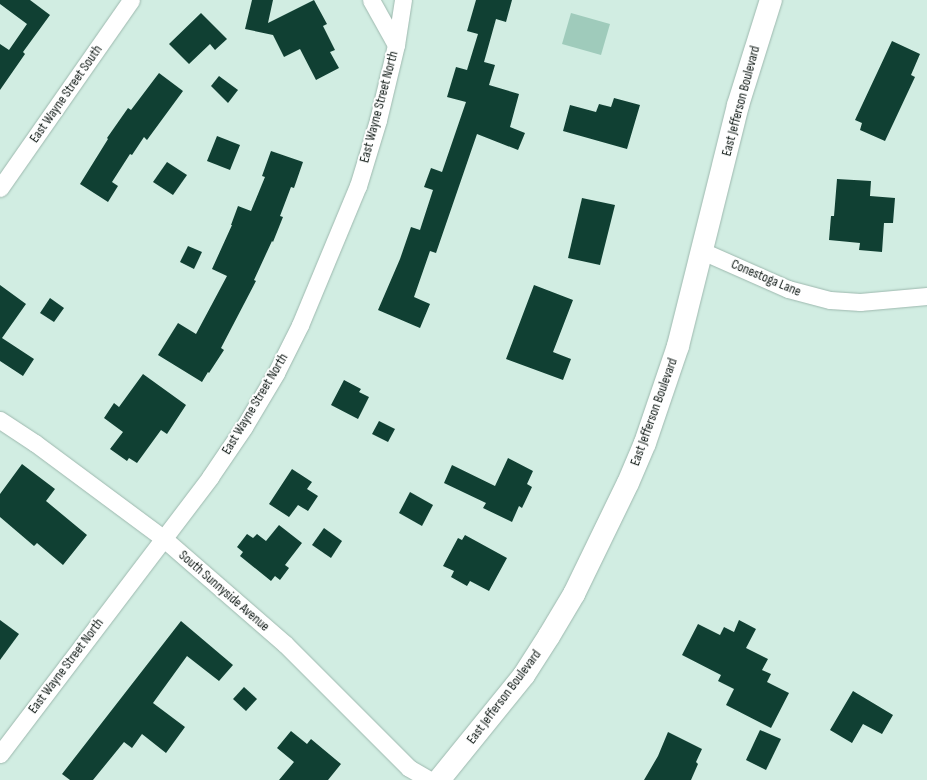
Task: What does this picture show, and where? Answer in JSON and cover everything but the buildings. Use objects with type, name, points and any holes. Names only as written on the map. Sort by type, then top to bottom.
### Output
[{"type":"street","name":"East Wayne Street South","points":[[0,188],[131,0]]},
{"type":"street","points":[[371,0],[396,45]]},
{"type":"street","name":"East Wayne Street North","points":[[0,754],[210,477],[244,427],[276,374],[300,325],[358,186],[378,120],[396,45],[404,0]]},
{"type":"street","name":"East Jefferson Boulevard","points":[[439,780],[524,674],[574,594],[601,542],[628,483],[678,346],[738,105],[770,0]]},
{"type":"street","name":"Conestoga Lane","points":[[702,251],[788,289],[830,300],[860,302],[927,296]]},
{"type":"street","name":"South Sunnyside Avenue","points":[[0,420],[35,443],[163,538],[285,644],[409,768],[430,780]]},
{"type":"green space","points":[[571,13],[610,24],[601,55],[562,44]]}]
